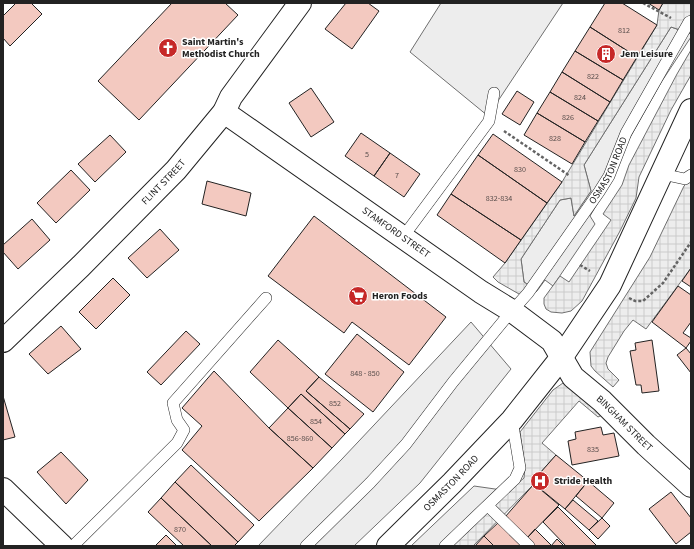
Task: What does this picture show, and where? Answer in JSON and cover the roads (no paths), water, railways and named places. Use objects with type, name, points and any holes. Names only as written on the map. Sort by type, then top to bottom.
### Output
[{"type":"street","name":"FLINT STREET","points":[[3,341],[81,266],[176,170],[224,112],[231,97],[300,3]]},
{"type":"street","name":"OSMASTON ROAD","points":[[388,546],[452,483],[512,420],[561,358],[610,285],[691,110]]},
{"type":"street","name":"STAMFORD STREET","points":[[224,112],[481,292],[512,311],[552,341],[561,358]]},
{"type":"street","name":"BINGHAM STREET","points":[[561,358],[573,377],[602,401],[646,445],[691,486]]},
{"type":"street","points":[[3,489],[62,546]]},
{"type":"lane","name":"OSMASTON ROAD","points":[[306,546],[370,483],[406,444],[453,382],[505,318],[528,293],[609,176],[626,133],[690,21]]},
{"type":"lane","points":[[403,237],[489,121],[494,93]]},
{"type":"lane","points":[[662,174],[685,179],[691,175]]},
{"type":"lane","points":[[73,546],[177,443],[184,430],[177,420],[173,403],[266,298]]},
{"type":"lane","points":[[445,546],[515,479],[520,468],[512,420]]},
{"type":"lane","points":[[488,506],[529,546]]},
{"type":"place","name":"Saint Martin's Methodist Church","points":[[168,48]]},
{"type":"place","name":"Jem Leisure","points":[[606,54]]},
{"type":"place","name":"Heron Foods","points":[[358,296]]},
{"type":"place","name":"Stride Health","points":[[540,481]]}]
